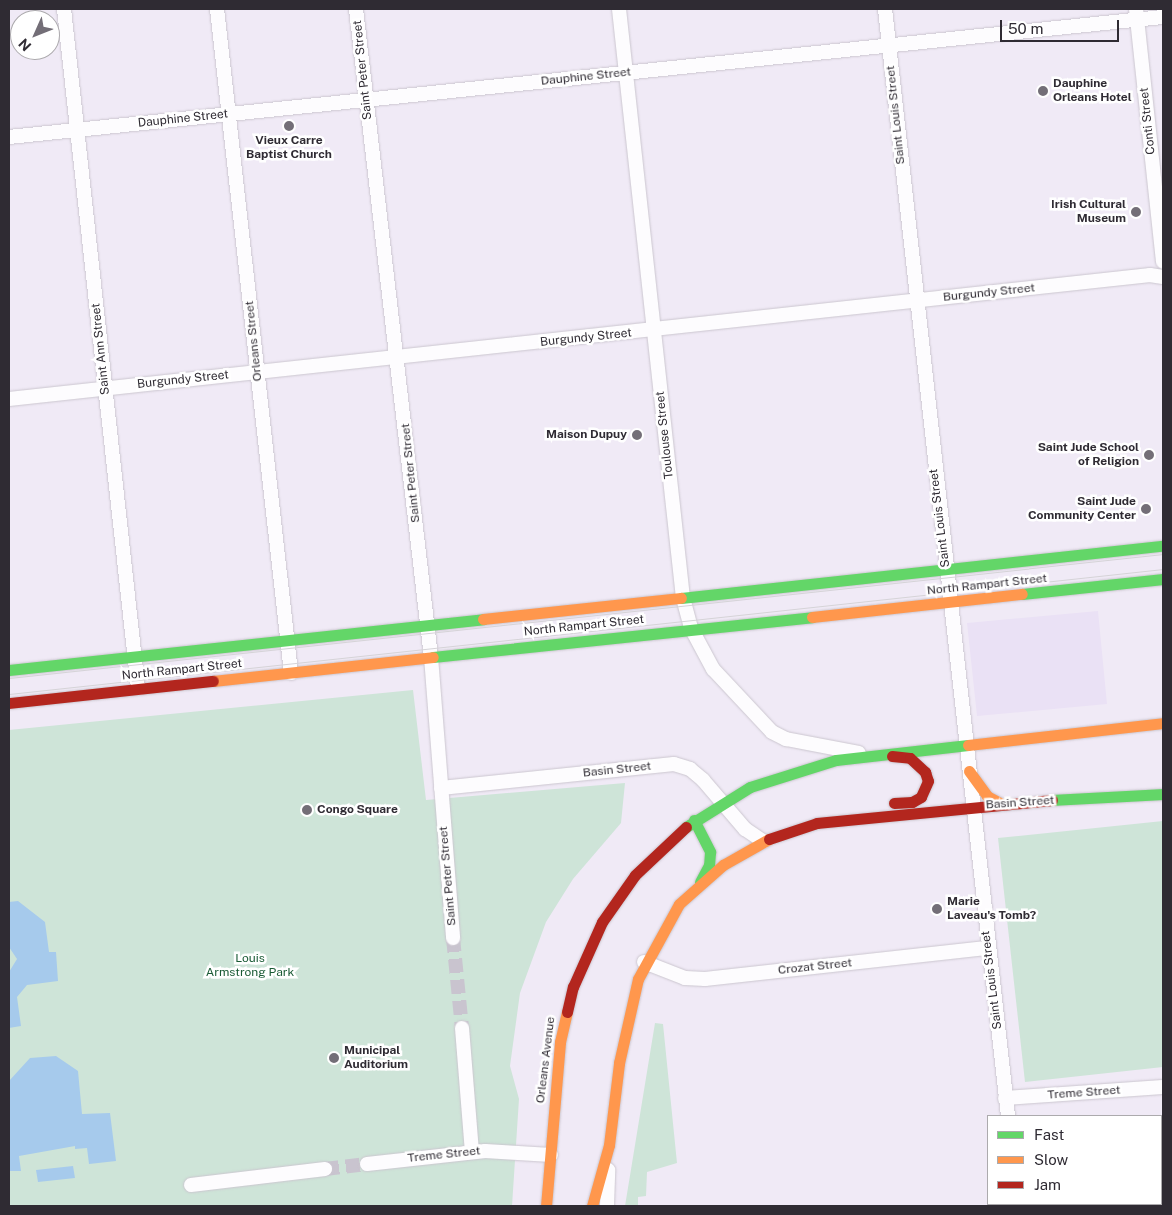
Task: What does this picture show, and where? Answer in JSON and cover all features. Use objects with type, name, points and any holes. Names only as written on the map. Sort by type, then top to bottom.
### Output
[{"type":"main road","name":"North Rampart Street","points":[[9,670],[1163,546]]},
{"type":"main road","name":"North Rampart Street","points":[[9,703],[691,628],[949,603],[1163,579]]},
{"type":"main road","points":[[869,754],[1163,723]]},
{"type":"main road","points":[[869,754],[910,758],[925,772],[928,781],[921,797],[912,802],[877,804]]},
{"type":"main road","name":"Orleans Avenue","points":[[546,1206],[560,1042],[573,987],[602,922],[635,875],[658,850],[694,820],[750,787],[785,774],[869,754]]},
{"type":"main road","points":[[969,771],[987,796],[1000,803]]},
{"type":"main road","name":"Basin Street","points":[[801,828],[817,823],[1000,803],[1163,794]]},
{"type":"main road","points":[[592,1206],[609,1145],[630,1002],[644,962],[667,920],[699,884],[744,850],[762,841],[801,828],[825,815],[851,807]]},
{"type":"main road","points":[[694,820],[710,852],[709,865],[699,884]]},
{"type":"street","name":"Saint Ann Street","points":[[64,9],[138,688]]},
{"type":"street","name":"Orleans Street","points":[[217,9],[291,673]]},
{"type":"street","name":"Saint Peter Street","points":[[356,9],[428,625],[454,938]]},
{"type":"street","name":"Toulouse Street","points":[[619,9],[683,598],[691,628],[713,669],[772,732],[786,740],[869,754]]},
{"type":"street","name":"Saint Louis Street","points":[[885,9],[949,603],[967,744],[972,806],[1008,1115]]},
{"type":"street","name":"Dauphine Street","points":[[9,137],[888,45],[1136,14],[1163,16]]},
{"type":"street","name":"Conti Street","points":[[1136,14],[1163,262]]},
{"type":"street","name":"Burgundy Street","points":[[9,399],[654,331],[1150,275],[1163,277]]},
{"type":"street","name":"Basin Street","points":[[441,788],[674,764],[690,769],[745,829],[762,841]]},
{"type":"street","name":"Crozat Street","points":[[644,962],[685,978],[705,979],[988,948]]},
{"type":"street","points":[[462,1028],[472,1152]]},
{"type":"street","name":"Treme Street","points":[[1006,1098],[1163,1087]]},
{"type":"street","points":[[607,1206],[609,1145]]},
{"type":"street","name":"Treme Street","points":[[368,1164],[472,1152],[551,1155]]},
{"type":"street","points":[[191,1185],[325,1169]]},
{"type":"shaded area","points":[[1098,611],[1107,704],[977,716],[967,623]]},
{"type":"green space","name":"Louis Armstrong Park","points":[[413,690],[426,800],[625,783],[621,823],[573,879],[546,922],[520,993],[510,1066],[519,1099],[512,1206],[9,1206],[9,730]]},
{"type":"green space","points":[[1163,821],[1163,1067],[1025,1082],[998,838]]},
{"type":"green space","points":[[655,1023],[663,1024],[677,1163],[647,1172],[646,1196],[638,1197],[638,1206],[625,1206]]},
{"type":"water","points":[[18,901],[45,922],[49,952],[56,952],[58,981],[27,985],[17,997],[21,1026],[9,1028],[9,972],[17,959],[9,947],[9,902]]},
{"type":"water","points":[[56,1056],[78,1071],[82,1114],[110,1113],[116,1161],[89,1164],[87,1148],[75,1149],[75,1146],[19,1156],[21,1171],[9,1171],[9,1081],[30,1058]]},
{"type":"water","points":[[73,1166],[75,1178],[38,1182],[36,1170]]},
{"type":"tunnel","points":[[453,938],[462,1028]]},
{"type":"tunnel","points":[[325,1169],[367,1164]]},
{"type":"tram line","points":[[9,678],[1163,554]]},
{"type":"tram line","points":[[9,694],[1163,569]]},
{"type":"traffic: fast","points":[[681,598],[1163,546]]},
{"type":"traffic: fast","points":[[1022,594],[1163,579]]},
{"type":"traffic: fast","points":[[433,657],[812,617]]},
{"type":"traffic: fast","points":[[9,670],[483,619]]},
{"type":"traffic: fast","points":[[686,827],[750,787],[836,760],[968,745]]},
{"type":"traffic: fast","points":[[1052,800],[1163,794]]},
{"type":"traffic: fast","points":[[694,820],[710,852],[709,865],[700,882]]},
{"type":"traffic: slow","points":[[812,617],[1022,594]]},
{"type":"traffic: slow","points":[[483,619],[681,598]]},
{"type":"traffic: slow","points":[[213,681],[433,657]]},
{"type":"traffic: slow","points":[[968,745],[1163,723]]},
{"type":"traffic: slow","points":[[969,771],[987,796],[1000,803]]},
{"type":"traffic: slow","points":[[592,1206],[609,1145],[619,1063],[638,979],[679,904],[723,865],[769,839]]},
{"type":"traffic: slow","points":[[546,1206],[560,1042],[567,1012]]},
{"type":"traffic: jam","points":[[9,703],[213,681]]},
{"type":"traffic: jam","points":[[892,756],[910,758],[925,772],[928,781],[921,797],[912,802],[894,803]]},
{"type":"traffic: jam","points":[[769,839],[817,823],[1052,800]]},
{"type":"traffic: jam","points":[[567,1012],[573,987],[602,922],[635,875],[686,827]]},
{"type":"place","name":"Dauphine Orleans Hotel","points":[[1043,91]]},
{"type":"place","name":"Vieux Carre Baptist Church","points":[[289,126]]},
{"type":"place","name":"Irish Cultural Museum","points":[[1136,212]]},
{"type":"place","name":"Maison Dupuy","points":[[637,435]]},
{"type":"place","name":"Saint Jude School of Religion","points":[[1149,455]]},
{"type":"place","name":"Saint Jude Community Center","points":[[1146,509]]},
{"type":"place","name":"Congo Square","points":[[307,810]]},
{"type":"place","name":"Marie Laveau's Tomb?","points":[[937,909]]},
{"type":"place","name":"Municipal Auditorium","points":[[334,1058]]}]
